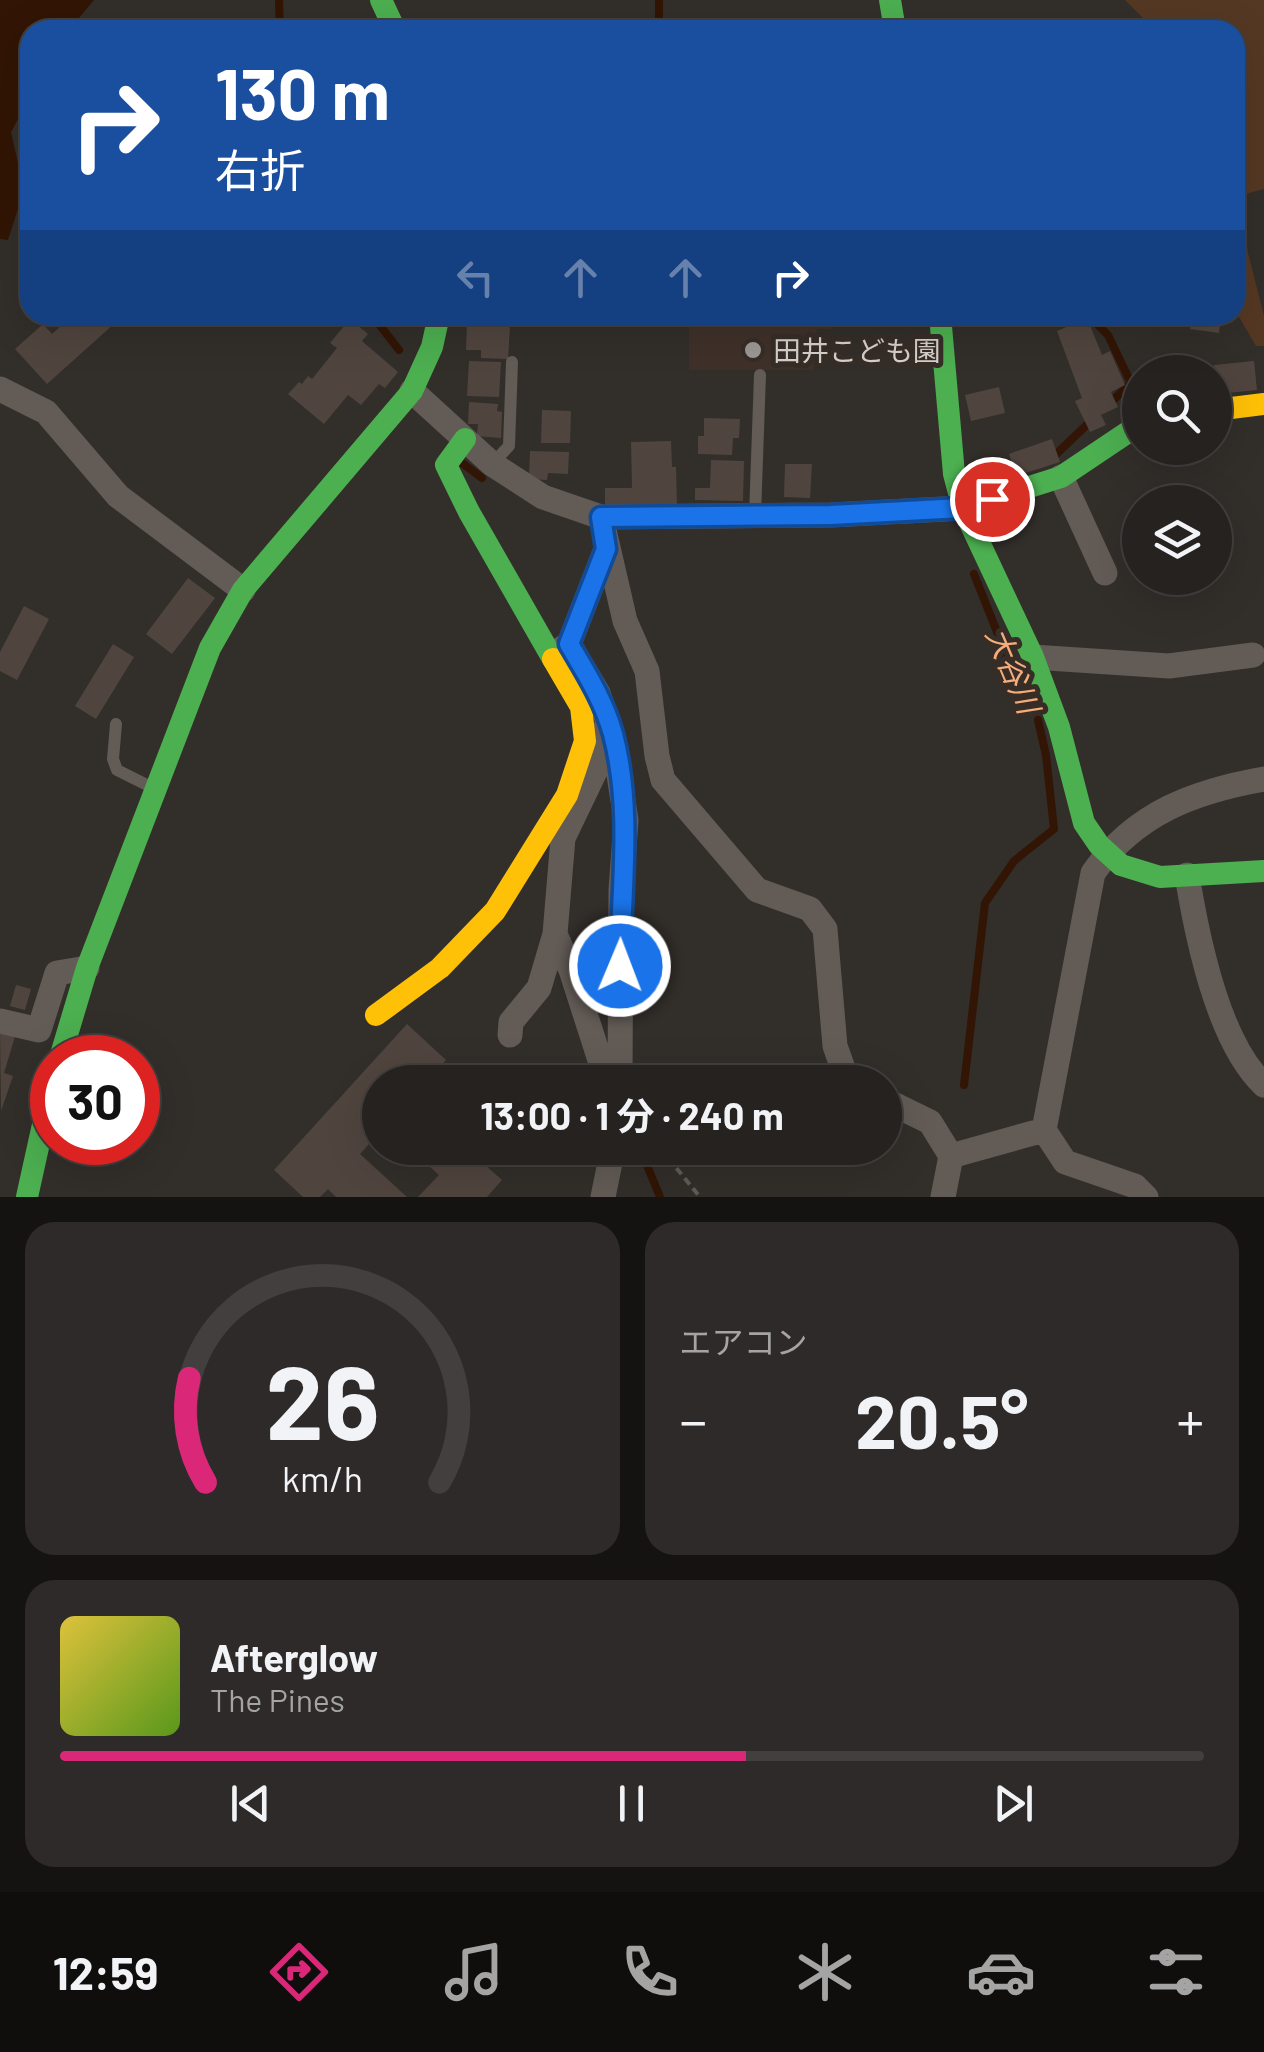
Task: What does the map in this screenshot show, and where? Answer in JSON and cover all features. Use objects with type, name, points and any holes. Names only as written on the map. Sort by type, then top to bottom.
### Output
[{"type":"street","points":[[67,1035],[87,968],[210,648],[243,590],[412,391],[432,347],[437,325]]},
{"type":"street","points":[[941,325],[954,474],[962,508],[1033,657],[1059,727],[1084,823],[1121,866],[1160,877],[1264,870]]},
{"type":"street","points":[[0,388],[46,412],[118,496],[243,590]]},
{"type":"street","points":[[412,391],[492,464],[544,497],[601,517],[962,508],[1053,479],[1122,435]]},
{"type":"street","points":[[1232,408],[1264,404]]},
{"type":"street","points":[[465,440],[446,464],[469,512],[560,650],[598,693],[613,736],[626,820],[621,890],[620,1065]]},
{"type":"street","points":[[1053,479],[1105,573]]},
{"type":"street","points":[[601,517],[625,620],[647,671],[663,780],[757,890],[810,909],[825,929],[834,1046],[841,1065]]},
{"type":"street","points":[[376,1016],[440,968],[496,911],[566,796],[585,741],[580,707],[560,650],[606,549]]},
{"type":"street","points":[[1033,657],[1169,666],[1253,655]]},
{"type":"street","points":[[510,1035],[510,1022],[539,988],[555,934],[563,838],[600,763],[607,719]]},
{"type":"street","points":[[1146,1197],[1136,1186],[1065,1162],[1044,1130],[1094,873],[1107,854],[1138,826],[1173,805],[1212,788],[1264,779]]},
{"type":"street","points":[[1187,876],[1192,911],[1232,1044],[1264,1085]]},
{"type":"street","points":[[555,934],[571,970],[602,1065]]},
{"type":"street","points":[[0,1021],[38,1030],[56,973],[87,968]]},
{"type":"street","points":[[902,1108],[930,1122],[951,1156],[943,1197]]},
{"type":"street","points":[[951,1156],[1044,1130]]},
{"type":"street","points":[[28,1197],[34,1165]]},
{"type":"street","points":[[603,1197],[607,1165]]},
{"type":"lane","points":[[492,464],[509,446],[512,362]]},
{"type":"lane","points":[[755,515],[760,375]]},
{"type":"lane","points":[[116,724],[113,759],[117,770],[156,789]]},
{"type":"path","points":[[674,1165],[700,1197]]},
{"type":"shaded area","points":[[0,0],[94,0],[77,20],[20,20],[20,115],[11,132],[20,172],[20,202],[8,240],[0,239]]},
{"type":"shaded area","points":[[1125,0],[1264,0],[1264,189],[1245,194],[1245,20],[1145,20]]},
{"type":"shaded area","points":[[1245,230],[1264,316],[1264,346],[1256,346],[1244,325]]},
{"type":"shaded area","name":"田井こども園","points":[[689,325],[831,325],[831,329],[817,329],[814,370],[689,370]]},
{"type":"building","points":[[42,325],[52,334],[62,325],[113,325],[47,384],[15,349]]},
{"type":"building","points":[[345,325],[357,325],[368,334],[362,341],[398,372],[385,388],[379,384],[361,405],[348,395],[324,424],[288,394],[308,376],[312,379],[337,348],[330,343]]},
{"type":"building","points":[[467,325],[510,326],[508,359],[481,358],[481,350],[466,350]]},
{"type":"building","points":[[1071,325],[1090,325],[1102,355],[1110,351],[1122,378],[1122,386],[1111,392],[1118,407],[1101,415],[1106,425],[1090,432],[1075,401],[1082,398],[1057,331]]},
{"type":"building","points":[[1191,325],[1220,325],[1219,333],[1190,329]]},
{"type":"building","points":[[469,361],[501,362],[499,397],[467,396]]},
{"type":"building","points":[[1254,361],[1257,390],[1232,392],[1232,363]]},
{"type":"building","points":[[999,387],[1005,413],[971,421],[965,395]]},
{"type":"building","points":[[469,402],[498,404],[497,411],[502,412],[501,438],[477,436],[478,424],[468,424]]},
{"type":"building","points":[[542,410],[571,411],[570,443],[541,443]]},
{"type":"building","points":[[704,418],[740,419],[739,438],[733,438],[732,455],[698,454]]},
{"type":"building","points":[[1052,439],[1060,462],[1016,476],[1009,454]]},
{"type":"building","points":[[671,441],[677,506],[605,507],[605,488],[632,488],[631,442]]},
{"type":"building","points":[[530,451],[569,452],[568,474],[548,473],[547,480],[529,479]]},
{"type":"building","points":[[711,460],[744,461],[743,501],[695,500],[695,488],[710,488]]},
{"type":"building","points":[[785,464],[812,464],[810,498],[784,497]]},
{"type":"building","points":[[188,578],[215,598],[172,654],[146,634]]},
{"type":"building","points":[[24,606],[49,619],[17,680],[0,671],[0,652]]},
{"type":"building","points":[[113,644],[134,657],[96,719],[75,706]]},
{"type":"building","points":[[16,985],[31,989],[25,1010],[10,1006]]},
{"type":"building","points":[[407,1024],[446,1060],[441,1065],[370,1065]]},
{"type":"building","points":[[0,1029],[16,1033],[4,1073],[13,1076],[1,1111]]},
{"type":"building","points":[[362,1073],[362,1165],[372,1165],[407,1197],[336,1197],[328,1189],[320,1197],[303,1197],[274,1170]]},
{"type":"building","points":[[428,1165],[485,1165],[502,1180],[487,1197],[418,1197],[439,1175]]},
{"type":"waterway","points":[[279,0],[280,20]]},
{"type":"waterway","name":"大谷川","points":[[659,0],[659,20]]},
{"type":"waterway","points":[[380,325],[399,350]]},
{"type":"waterway","name":"大谷川","points":[[1098,325],[1108,335],[1131,383],[1108,405]]},
{"type":"waterway","name":"大谷川","points":[[1050,460],[1094,418]]},
{"type":"waterway","points":[[462,463],[482,478]]},
{"type":"waterway","name":"大谷川","points":[[974,574],[1013,672],[1030,697]]},
{"type":"waterway","name":"大谷川","points":[[964,1085],[985,903],[1014,861],[1054,829],[1038,720]]},
{"type":"waterway","points":[[647,1165],[660,1197]]},
{"type":"traffic: fast","points":[[381,0],[390,20]]},
{"type":"traffic: fast","points":[[890,0],[893,20]]},
{"type":"traffic: fast","points":[[67,1035],[87,968],[210,648],[243,590],[412,391],[432,347],[437,325]]},
{"type":"traffic: fast","points":[[941,325],[954,474],[963,508],[1033,657],[1059,727],[1084,823],[1099,845],[1121,865],[1160,877],[1264,871]]},
{"type":"traffic: fast","points":[[963,508],[1061,477],[1122,436]]},
{"type":"traffic: fast","points":[[465,439],[446,465],[553,659]]},
{"type":"traffic: fast","points":[[27,1197],[34,1165]]},
{"type":"traffic: slow","points":[[1232,408],[1264,404]]},
{"type":"traffic: slow","points":[[376,1015],[440,968],[495,911],[567,795],[585,741],[581,707],[553,659]]},
{"type":"place","name":"田井こども園","points":[[753,350]]},
{"type":"route","points":[[620,966],[626,820],[613,736],[598,693],[569,644],[606,549],[601,517],[831,515],[962,508],[992,499]]}]
